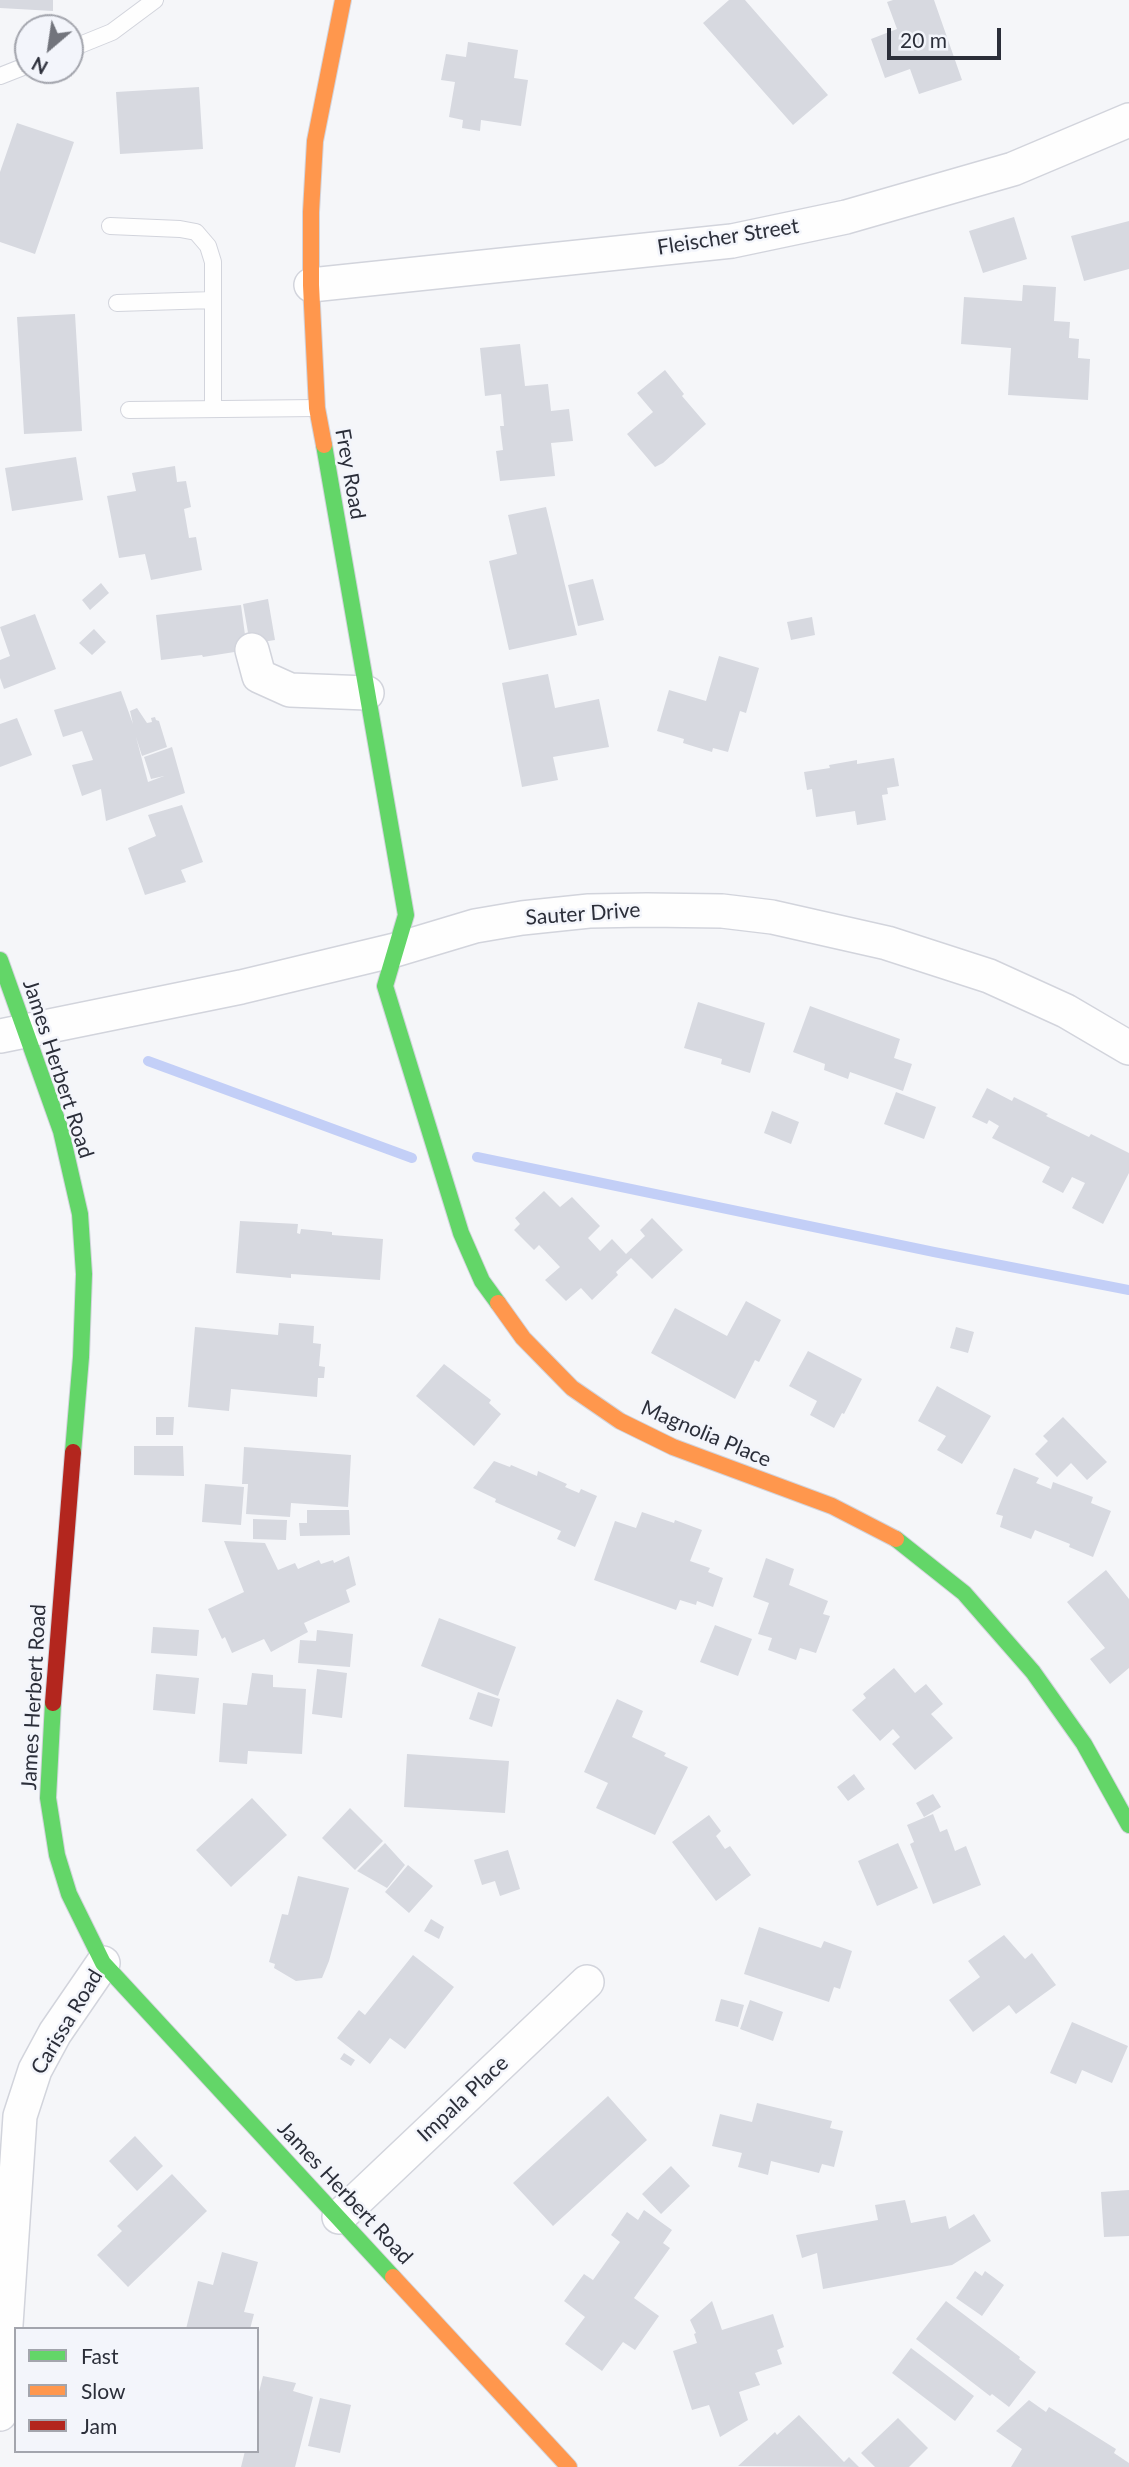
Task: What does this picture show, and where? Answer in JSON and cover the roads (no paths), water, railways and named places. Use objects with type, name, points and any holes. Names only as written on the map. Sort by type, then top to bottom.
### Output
[{"type":"street","name":"Frey Road","points":[[343,0],[315,141],[311,285],[317,408],[407,915],[396,950]]},
{"type":"street","name":"Fleischer Street","points":[[311,285],[732,241],[846,217],[1013,169],[1129,120]]},
{"type":"street","points":[[252,650],[259,676],[290,690],[367,692]]},
{"type":"street","name":"Sauter Drive","points":[[12,1034],[241,987],[396,950],[475,926],[589,911],[647,909],[747,914],[887,943],[989,976],[1066,1011],[1129,1048]]},
{"type":"street","name":"Magnolia Place","points":[[396,950],[384,986],[461,1233],[482,1281],[523,1338],[572,1388],[620,1421],[673,1447],[832,1506],[902,1542],[964,1593],[1033,1672],[1084,1744],[1129,1825]]},
{"type":"street","name":"James Herbert Road","points":[[0,960],[12,1034],[61,1131],[80,1214],[84,1274],[81,1357],[50,1734],[48,1798],[57,1855],[69,1894],[103,1963],[569,2467]]},
{"type":"street","name":"Carissa Road","points":[[0,2414],[20,2116],[35,2070],[55,2033],[103,1963]]},
{"type":"street","name":"Impala Place","points":[[339,2217],[587,1982]]},
{"type":"lane","points":[[84,43],[112,32],[155,0]]},
{"type":"lane","points":[[110,226],[196,232],[208,246],[213,262],[213,409]]},
{"type":"lane","points":[[117,303],[213,300]]},
{"type":"lane","points":[[129,410],[317,408]]},
{"type":"waterway","points":[[148,1061],[412,1158]]},
{"type":"waterway","points":[[477,1157],[1129,1290]]}]
